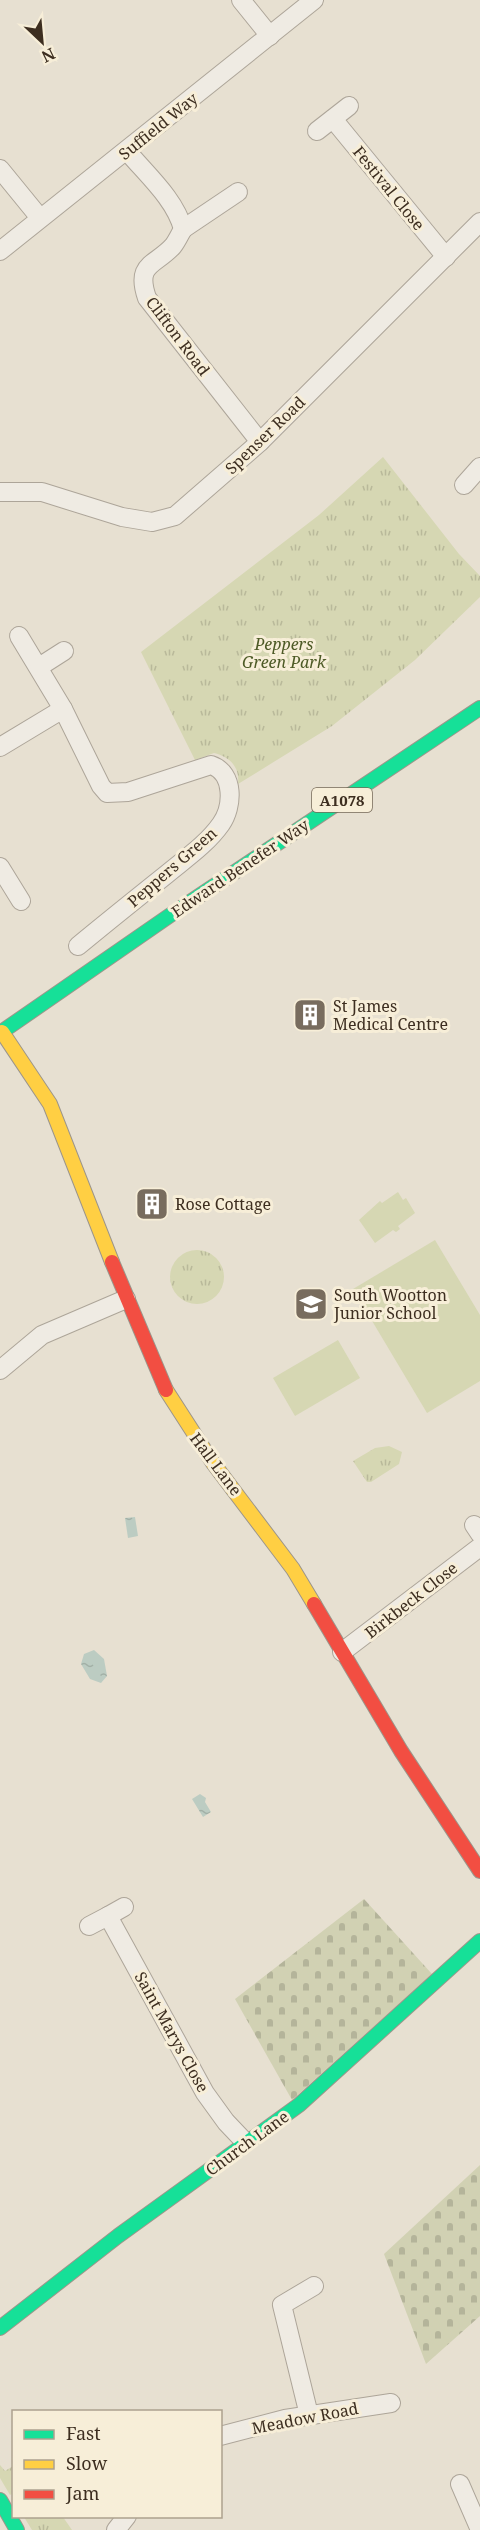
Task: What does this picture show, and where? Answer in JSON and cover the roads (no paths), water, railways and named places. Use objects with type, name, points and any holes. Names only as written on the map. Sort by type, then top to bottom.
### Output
[{"type":"street","points":[[241,0],[270,36]]},
{"type":"street","name":"Suffield Way","points":[[0,251],[128,151],[314,0]]},
{"type":"street","points":[[317,131],[349,106]]},
{"type":"street","name":"Festival Close","points":[[333,119],[446,257]]},
{"type":"street","points":[[128,151],[169,201],[179,216],[183,229]]},
{"type":"street","points":[[0,169],[40,218]]},
{"type":"street","name":"Clifton Road","points":[[238,192],[183,229],[173,246],[147,266],[142,284],[147,298],[260,442]]},
{"type":"street","name":"Spenser Road","points":[[0,492],[42,492],[122,517],[152,522],[175,516],[260,442],[480,222]]},
{"type":"street","points":[[464,485],[480,467]]},
{"type":"street","name":"Peppers Green","points":[[19,636],[63,709],[101,786],[107,793],[119,794],[212,765],[222,771],[229,788],[225,818],[200,846],[78,946]]},
{"type":"street","points":[[39,667],[64,651]]},
{"type":"street","name":"Edward Benefer Way","points":[[1,1032],[169,916],[480,708]]},
{"type":"street","points":[[0,747],[63,709]]},
{"type":"street","points":[[0,867],[5,888],[21,901]]},
{"type":"street","name":"Hall Lane","points":[[1,1032],[50,1104],[126,1299],[153,1365],[172,1403],[213,1463],[276,1544],[401,1751],[480,1871]]},
{"type":"street","points":[[0,1370],[42,1335],[126,1299]]},
{"type":"street","name":"Birkbeck Close","points":[[342,1652],[480,1547]]},
{"type":"street","points":[[88,1926],[124,1907]]},
{"type":"street","name":"Saint Marys Close","points":[[108,1916],[205,2092],[226,2122],[245,2142]]},
{"type":"street","name":"Church Lane","points":[[0,2328],[118,2236],[300,2104],[480,1941]]},
{"type":"street","points":[[309,2415],[279,2299],[314,2286]]},
{"type":"street","name":"Meadow Road","points":[[222,2436],[309,2415],[391,2403]]},
{"type":"street","points":[[460,2484],[480,2530]]},
{"type":"street","points":[[0,2500],[17,2530]]},
{"type":"street","points":[[116,2530],[126,2518]]},
{"type":"water","points":[[135,1517],[138,1536],[128,1538],[125,1518]]},
{"type":"water","points":[[94,1650],[104,1659],[107,1676],[101,1683],[90,1679],[81,1664],[84,1654]]},
{"type":"water","points":[[200,1794],[206,1798],[205,1802],[211,1812],[203,1817],[192,1799]]},
{"type":"place","name":"St James Medical Centre","points":[[310,1015]]},
{"type":"place","name":"Rose Cottage","points":[[152,1204]]},
{"type":"place","name":"South Wootton Junior School","points":[[311,1304]]},
{"type":"park label","name":"Peppers Green Park","points":[[284,653]]}]
